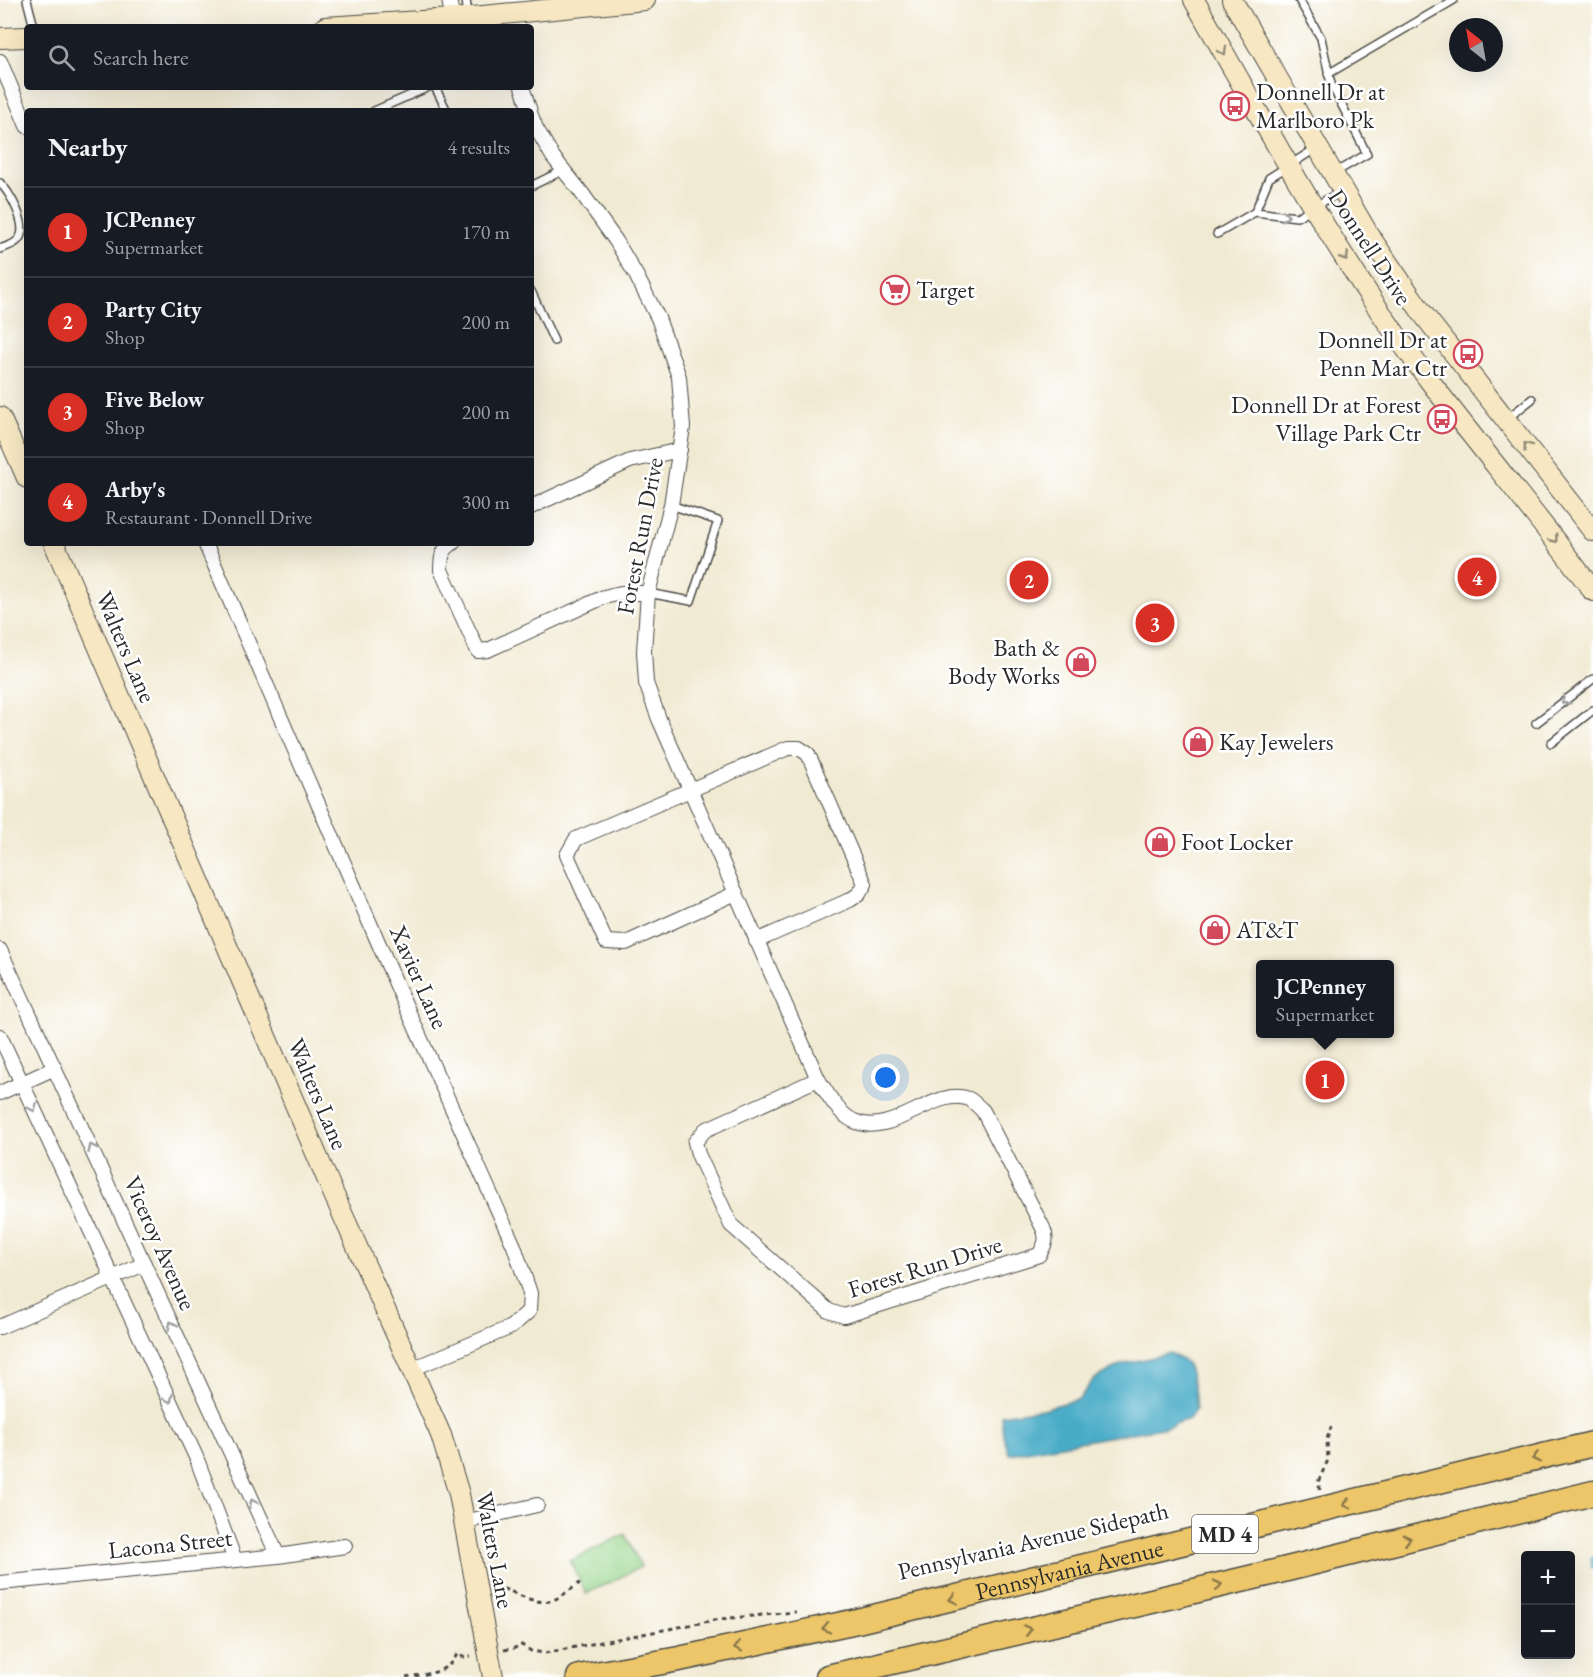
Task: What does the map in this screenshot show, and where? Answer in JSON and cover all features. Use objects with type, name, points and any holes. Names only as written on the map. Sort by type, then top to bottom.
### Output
[{"type":"highway","name":"Pennsylvania Avenue","points":[[579,1677],[735,1648],[868,1619],[1593,1444]]},
{"type":"highway","name":"Pennsylvania Avenue","points":[[828,1677],[1271,1573],[1593,1493]]},
{"type":"street","points":[[347,24],[459,9],[514,20],[595,3],[635,0]]},
{"type":"street","name":"Donnell Drive","points":[[1194,0],[1288,165],[1373,302],[1421,369],[1593,591]]},
{"type":"street","name":"Donnell Drive","points":[[1232,0],[1370,237],[1423,314],[1593,531]]},
{"type":"street","points":[[0,38],[24,37]]},
{"type":"street","points":[[0,61],[24,119]]},
{"type":"street","name":"Forest Run Drive","points":[[523,90],[528,108]]},
{"type":"street","name":"Forest Run Drive","points":[[534,123],[553,157],[616,241],[636,275],[658,318],[679,378],[683,427],[671,505],[648,593],[644,651],[646,683],[659,719],[692,790],[756,941],[818,1079],[841,1112],[852,1121],[869,1125],[892,1121],[947,1098],[961,1097],[971,1100],[983,1111],[1047,1236],[1045,1246],[1039,1255],[844,1316],[829,1311],[731,1225],[705,1171],[695,1142],[705,1130],[818,1079]]},
{"type":"street","points":[[0,417],[24,471]]},
{"type":"street","points":[[534,506],[630,461],[680,450]]},
{"type":"street","name":"Walters Lane","points":[[55,546],[334,1195],[441,1435],[459,1494],[494,1677]]},
{"type":"street","name":"Xavier Lane","points":[[206,546],[401,995],[514,1246],[530,1293],[529,1311],[511,1327],[412,1369]]},
{"type":"street","points":[[448,546],[441,556],[441,570],[478,651],[488,650],[604,597],[621,593],[648,593]]},
{"type":"street","points":[[735,893],[626,943],[606,942],[567,855],[576,839],[788,748],[799,748],[808,754],[865,884],[859,894],[850,900],[756,941]]},
{"type":"street","name":"Viceroy Avenue","points":[[0,950],[278,1556]]},
{"type":"street","points":[[0,1036],[196,1457],[235,1560]]},
{"type":"street","points":[[0,1093],[55,1068]]},
{"type":"street","points":[[0,1327],[144,1264]]},
{"type":"street","points":[[465,1522],[537,1505]]},
{"type":"street","name":"Lacona Street","points":[[0,1583],[278,1556],[345,1546]]},
{"type":"lane","points":[[27,0],[33,24]]},
{"type":"lane","points":[[1217,234],[1255,212],[1296,217],[1313,207],[1367,154],[1340,104],[1328,74],[1321,38],[1299,0]]},
{"type":"lane","points":[[1328,74],[1454,0]]},
{"type":"lane","points":[[381,108],[422,90]]},
{"type":"lane","points":[[436,90],[446,108]]},
{"type":"lane","points":[[1255,212],[1269,178],[1318,148]]},
{"type":"lane","points":[[534,185],[564,170]]},
{"type":"lane","points":[[0,183],[9,191],[22,226],[22,235],[17,242],[0,249]]},
{"type":"lane","points":[[534,298],[554,341]]},
{"type":"lane","points":[[1507,420],[1532,399]]},
{"type":"lane","points":[[648,593],[692,601],[718,521],[671,505]]},
{"type":"lane","points":[[1536,723],[1593,679]]},
{"type":"lane","points":[[1551,742],[1593,710]]},
{"type":"path","points":[[1320,1490],[1318,1482],[1328,1460],[1327,1439],[1331,1427]]},
{"type":"path","points":[[477,1590],[502,1588],[542,1603],[558,1599],[580,1583]]},
{"type":"path","points":[[515,1648],[520,1644],[531,1651],[545,1653],[720,1619],[803,1611]]},
{"type":"path","points":[[406,1677],[442,1670],[458,1654],[463,1657]]},
{"type":"green space","points":[[625,1534],[641,1567],[586,1594],[570,1561]]},
{"type":"water","points":[[1170,1353],[1187,1363],[1194,1387],[1196,1409],[1189,1419],[1167,1427],[1009,1454],[1003,1435],[1001,1415],[1042,1409],[1079,1399],[1093,1380],[1120,1365]]},
{"type":"waterway","points":[[1592,1559],[1593,1566]]},
{"type":"place","name":"Donnell Dr at Marlboro Pk","points":[[1235,106]]},
{"type":"place","name":"Target","points":[[895,290]]},
{"type":"place","name":"Donnell Dr at Penn Mar Ctr","points":[[1468,354]]},
{"type":"place","name":"Donnell Dr at Forest Village Park Ctr","points":[[1442,419]]},
{"type":"place","name":"Arby's","points":[[1477,577]]},
{"type":"place","name":"Party City","points":[[1029,580]]},
{"type":"place","name":"Five Below","points":[[1155,623]]},
{"type":"place","name":"Bath & Body Works","points":[[1081,662]]},
{"type":"place","name":"Kay Jewelers","points":[[1198,742]]},
{"type":"place","name":"Foot Locker","points":[[1160,842]]},
{"type":"place","name":"AT&T","points":[[1215,930]]},
{"type":"place","name":"JCPenney","points":[[1325,1080]]}]
